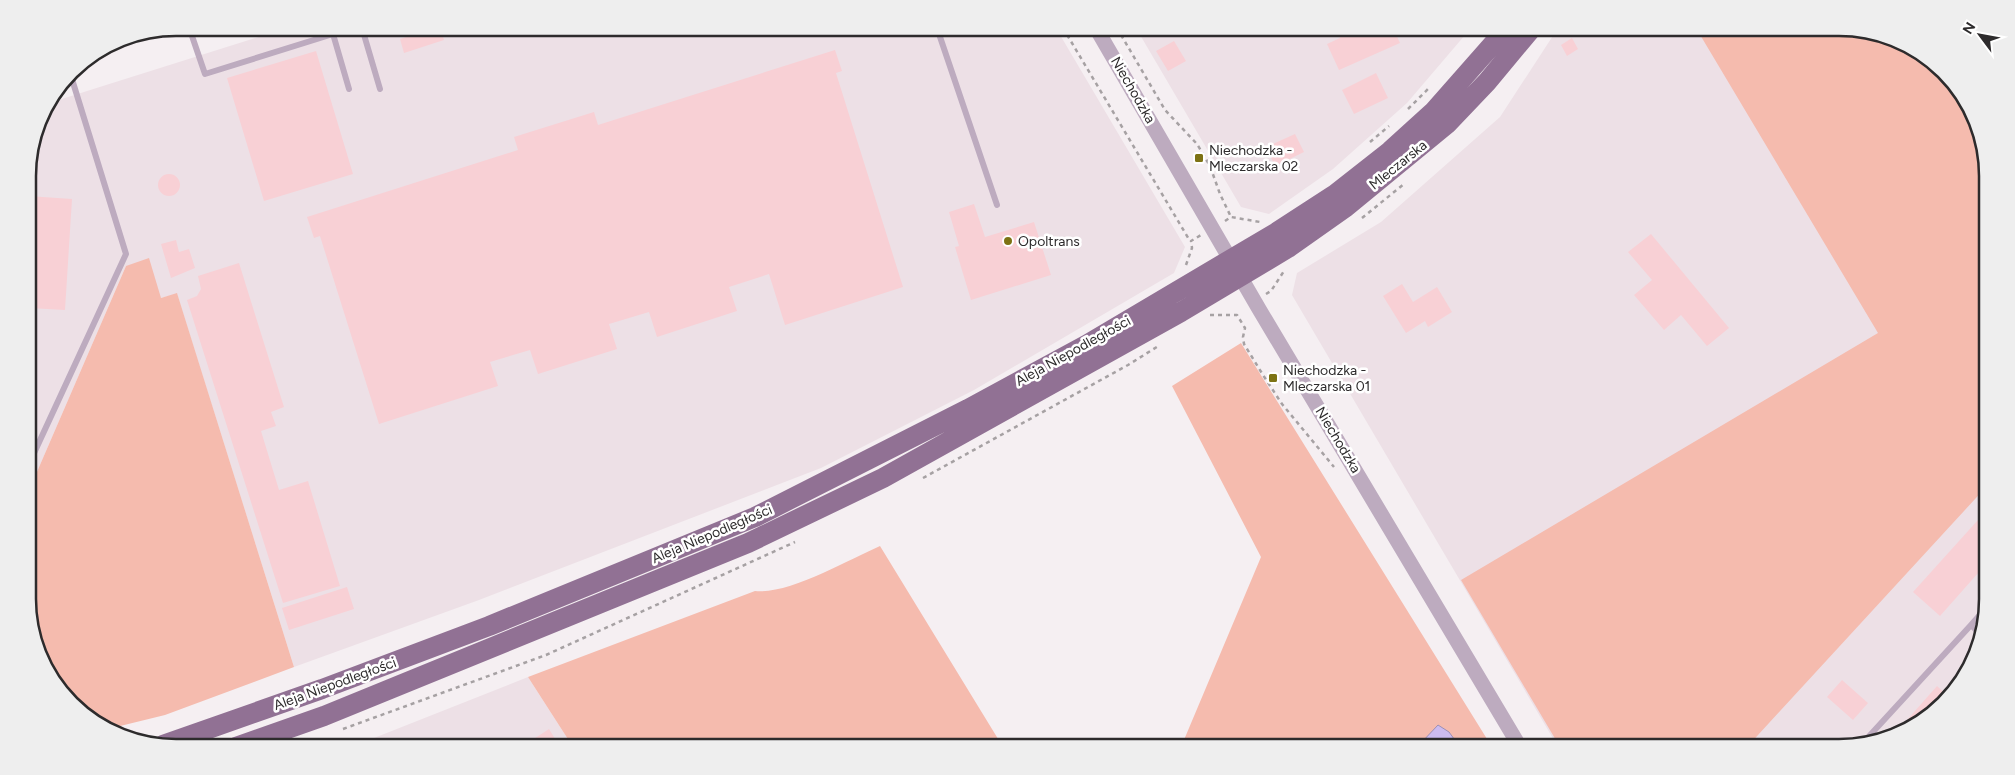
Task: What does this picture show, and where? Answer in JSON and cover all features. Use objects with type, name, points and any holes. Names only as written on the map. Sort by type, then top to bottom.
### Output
[{"type":"main road","name":"Mleczarska","points":[[1236,267],[1390,151],[1439,105],[1500,36]]},
{"type":"main road","name":"Mleczarska","points":[[1236,267],[1288,248],[1346,207],[1401,164],[1447,124],[1488,82],[1525,36]]},
{"type":"main road","name":"Aleja Niepodległości","points":[[180,739],[322,689],[489,626],[755,517],[968,409],[1236,267]]},
{"type":"main road","name":"Aleja Niepodległości","points":[[261,739],[324,716],[748,543],[883,478],[1180,312],[1236,267]]},
{"type":"street","name":"Niechodzka","points":[[1101,36],[1515,738]]},
{"type":"lane","points":[[192,37],[205,74],[324,37]]},
{"type":"lane","points":[[334,37],[349,89]]},
{"type":"lane","points":[[365,37],[380,90]]},
{"type":"lane","points":[[941,37],[997,205]]},
{"type":"lane","points":[[36,450],[126,254],[73,82]]},
{"type":"lane","points":[[1869,735],[1977,618]]},
{"type":"lane","points":[[1970,625],[1975,630]]},
{"type":"path","points":[[1068,36],[1191,241]]},
{"type":"path","points":[[1122,36],[1165,110],[1197,144],[1210,166],[1231,217]]},
{"type":"path","points":[[1208,315],[1237,315],[1246,328],[1243,337],[1244,344],[1282,404],[1335,467]]},
{"type":"shaded area","points":[[1061,36],[1185,247],[1174,273],[974,390],[821,468],[479,600],[294,667],[177,294],[161,298],[126,266],[36,473],[37,168],[41,140],[47,123],[59,100],[259,37]]},
{"type":"shaded area","points":[[1141,36],[1464,36],[1407,103],[1333,169],[1269,214],[1241,207]]},
{"type":"shaded area","points":[[1553,36],[1838,36],[1866,39],[1900,51],[1916,60],[1944,84],[1955,99],[1968,123],[1974,140],[1978,158],[1979,177],[1979,598],[1976,626],[1960,669],[1938,698],[1924,710],[1908,720],[1883,731],[1866,736],[1847,738],[1553,738],[1292,295],[1297,273],[1381,222],[1500,117]]},
{"type":"shaded area","points":[[1701,36],[1838,36],[1866,39],[1900,51],[1916,60],[1944,84],[1955,99],[1968,123],[1978,158],[1979,495],[1755,738],[1555,738],[1461,580],[1878,333]]},
{"type":"shaded area","points":[[149,258],[161,298],[177,293],[294,667],[165,715],[120,726],[99,715],[71,691],[51,660],[44,643],[39,626],[36,598],[36,473],[126,266]]},
{"type":"shaded area","points":[[1241,343],[1487,738],[1185,738],[1261,557],[1172,386]]},
{"type":"shaded area","points":[[880,546],[998,739],[568,739],[528,677],[755,591],[784,588]]},
{"type":"shaded area","points":[[528,677],[568,739],[375,739]]},
{"type":"shaded area","points":[[1438,725],[1449,732],[1454,738],[1425,738]]},
{"type":"building","points":[[1339,36],[1397,36],[1400,43],[1339,70],[1327,44],[1340,38]]},
{"type":"building","points":[[407,37],[443,37],[444,40],[404,53],[400,39]]},
{"type":"building","points":[[1572,38],[1578,49],[1567,56],[1561,45]]},
{"type":"building","points":[[1174,41],[1186,61],[1168,71],[1156,51]]},
{"type":"building","points":[[835,50],[842,71],[836,73],[903,287],[785,325],[769,274],[729,287],[737,311],[657,337],[649,312],[609,324],[617,349],[538,374],[530,350],[490,362],[498,386],[379,424],[320,236],[314,238],[307,217],[518,150],[514,137],[594,112],[598,125]]},
{"type":"building","points":[[316,51],[353,174],[264,201],[227,78]]},
{"type":"building","points":[[1376,73],[1388,98],[1354,114],[1342,90]]},
{"type":"building","points":[[1295,134],[1304,152],[1275,166],[1266,147]]},
{"type":"building","points":[[169,174],[177,177],[180,185],[177,193],[169,196],[161,193],[158,185],[161,177]]},
{"type":"building","points":[[37,197],[72,199],[65,310],[37,308]]},
{"type":"building","points":[[974,204],[985,237],[1034,222],[1051,275],[971,300],[955,247],[959,246],[949,212]]},
{"type":"building","points":[[1651,234],[1729,328],[1707,346],[1681,315],[1664,330],[1634,295],[1652,280],[1628,252]]},
{"type":"building","points":[[176,240],[179,252],[189,249],[195,268],[171,278],[161,244]]},
{"type":"building","points":[[239,263],[284,407],[271,412],[276,426],[261,431],[279,490],[308,481],[340,586],[283,603],[187,300],[197,296],[201,289],[198,276]]},
{"type":"building","points":[[1402,284],[1413,302],[1437,287],[1452,312],[1428,327],[1425,321],[1406,333],[1383,296]]},
{"type":"building","points":[[1979,519],[1979,572],[1940,616],[1913,592]]},
{"type":"building","points":[[347,587],[354,609],[289,630],[282,608]]},
{"type":"building","points":[[1842,680],[1868,703],[1853,720],[1827,697]]},
{"type":"building","points":[[1937,686],[1943,692],[1924,710],[1906,721]]},
{"type":"building","points":[[549,729],[555,739],[534,739]]},
{"type":"place","name":"Niechodzka - Mleczarska 02","points":[[1199,158]]},
{"type":"place","name":"Opoltrans","points":[[1008,241]]},
{"type":"place","name":"Niechodzka - Mleczarska 01","points":[[1273,378]]}]
